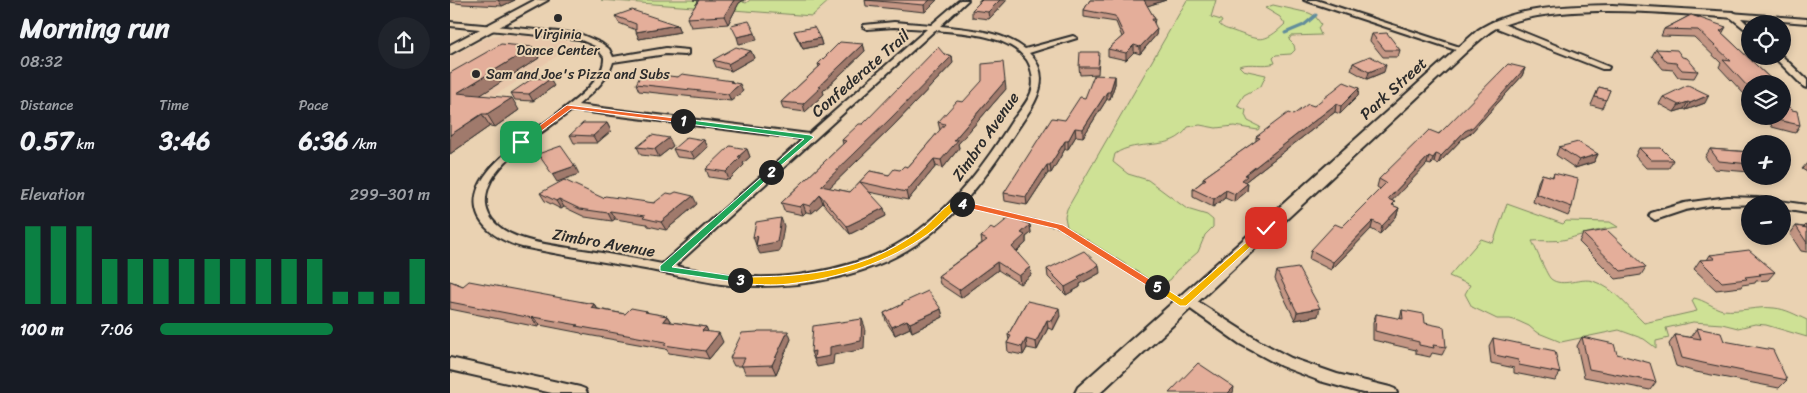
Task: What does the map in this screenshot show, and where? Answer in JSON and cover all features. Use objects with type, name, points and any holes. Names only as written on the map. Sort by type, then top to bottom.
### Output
[{"type":"street","points":[[450,50],[543,0]]},
{"type":"street","name":"Confederate Trail","points":[[664,268],[964,0]]},
{"type":"street","points":[[1308,0],[1462,49]]},
{"type":"street","points":[[1717,0],[1741,23]]},
{"type":"street","name":"Park Street","points":[[1086,393],[1462,49],[1496,24],[1529,13],[1568,7],[1607,7],[1807,21]]},
{"type":"street","points":[[450,24],[582,38],[602,48],[610,60],[666,52],[685,52]]},
{"type":"street","name":"Zimbro Avenue","points":[[610,60],[606,72],[596,85],[570,107],[521,142],[495,167],[485,181],[481,192],[479,202],[482,215],[491,226],[507,238],[522,244],[729,280],[758,282],[788,281],[837,273],[884,256],[907,244],[927,230],[957,203],[1002,145],[1036,92],[1038,73],[1034,64],[1024,52],[1005,40],[988,35],[899,24],[867,27]]},
{"type":"street","points":[[1496,24],[1606,66]]},
{"type":"street","points":[[1024,52],[1073,38]]},
{"type":"street","points":[[1786,65],[1807,85]]},
{"type":"street","points":[[570,107],[810,137]]},
{"type":"street","points":[[1655,216],[1674,209],[1724,200],[1741,200]]},
{"type":"street","points":[[1791,206],[1807,209]]},
{"type":"street","points":[[1185,302],[1255,346],[1284,360],[1323,375],[1390,393]]},
{"type":"street","points":[[450,364],[580,393]]},
{"type":"path","points":[[957,203],[1060,227],[1185,302]]},
{"type":"shaded area","points":[[501,34],[559,39],[576,44],[450,124],[450,57],[486,38]]},
{"type":"green space","points":[[601,0],[692,0],[731,3],[746,0],[743,2],[746,3],[750,0],[830,0],[812,16]]},
{"type":"green space","points":[[1187,0],[1216,0],[1211,17],[1221,20],[1222,22],[1219,24],[1224,28],[1249,37],[1266,38],[1285,24],[1280,17],[1265,8],[1273,5],[1315,16],[1321,24],[1318,28],[1321,35],[1291,36],[1289,40],[1294,45],[1295,50],[1291,54],[1276,55],[1273,58],[1275,63],[1239,66],[1243,70],[1266,75],[1261,86],[1244,95],[1237,106],[1246,110],[1245,115],[1248,121],[1260,127],[1258,130],[1234,126],[1216,128],[1200,125],[1188,127],[1173,140],[1124,149],[1115,154],[1113,162],[1128,174],[1148,180],[1187,209],[1207,215],[1213,220],[1213,227],[1205,235],[1198,252],[1176,271],[1171,279],[1164,284],[1156,284],[1067,227],[1065,217],[1067,209]]},
{"type":"green space","points":[[1507,204],[1563,224],[1566,221],[1610,222],[1618,227],[1563,240],[1532,241],[1549,277],[1555,282],[1566,283],[1588,280],[1601,284],[1615,293],[1644,323],[1697,311],[1692,301],[1694,298],[1723,310],[1768,308],[1787,311],[1807,320],[1807,337],[1766,325],[1755,324],[1738,328],[1722,324],[1693,322],[1666,328],[1669,338],[1656,341],[1656,348],[1644,339],[1619,330],[1561,342],[1536,332],[1518,321],[1497,319],[1472,307],[1465,294],[1470,285],[1449,276],[1481,239],[1493,243]]},
{"type":"building","points":[[699,0],[734,0],[724,16],[687,18]]},
{"type":"building","points":[[865,0],[930,0],[924,5]]},
{"type":"building","points":[[982,0],[1000,0],[988,12],[972,10]]},
{"type":"building","points":[[1090,0],[1144,0],[1155,19],[1152,19],[1157,29],[1140,47],[1134,45],[1126,53],[1108,49],[1124,35],[1115,16],[1084,10]]},
{"type":"building","points":[[632,10],[677,25],[636,32],[636,24],[615,16]]},
{"type":"building","points":[[1691,15],[1726,27],[1720,31],[1741,51],[1741,65],[1756,65],[1767,75],[1741,75],[1741,79],[1723,60],[1731,61],[1698,30],[1664,29]]},
{"type":"building","points":[[749,21],[755,33],[737,37],[731,25]]},
{"type":"building","points":[[814,27],[820,38],[800,42],[794,31]]},
{"type":"building","points":[[1387,33],[1400,50],[1385,50],[1372,34]]},
{"type":"building","points":[[840,42],[863,44],[803,104],[781,102],[821,65],[818,64]]},
{"type":"building","points":[[501,44],[533,47],[457,93],[512,98],[487,114],[482,114],[450,135],[450,73]]},
{"type":"building","points":[[736,47],[751,51],[728,64],[713,60]]},
{"type":"building","points":[[938,47],[944,54],[952,56],[821,186],[850,192],[870,171],[889,175],[894,169],[900,170],[904,166],[908,167],[945,124],[938,122],[957,101],[963,102],[982,81],[982,64],[1003,62],[1005,81],[954,140],[958,140],[941,160],[934,159],[906,192],[860,182],[884,208],[847,226],[820,195],[810,206],[803,204],[800,207],[781,203],[846,141],[842,140],[859,124],[863,124]]},
{"type":"building","points":[[1656,49],[1677,50],[1698,71],[1682,70],[1676,63],[1667,62]]},
{"type":"building","points":[[1080,52],[1099,52],[1098,67],[1079,67]]},
{"type":"building","points":[[1370,56],[1386,65],[1369,72],[1353,63]]},
{"type":"building","points":[[1508,64],[1525,68],[1473,127],[1465,131],[1441,156],[1436,154],[1433,158],[1429,156],[1388,199],[1395,202],[1392,205],[1399,208],[1382,226],[1373,221],[1333,262],[1311,250],[1335,224],[1342,227],[1386,183],[1379,179],[1429,130],[1439,134]]},
{"type":"building","points":[[642,73],[678,77],[682,74],[732,81],[730,82],[740,84],[728,94],[636,84]]},
{"type":"building","points":[[1094,75],[1115,76],[1110,92],[1107,92],[1083,129],[1075,128],[1068,141],[1065,141],[1050,165],[1047,165],[1026,197],[1004,193],[1052,118],[1065,120],[1080,97],[1085,98]]},
{"type":"building","points":[[533,78],[550,79],[529,94],[511,93]]},
{"type":"building","points":[[1344,82],[1359,88],[1341,106],[1336,104],[1245,175],[1247,176],[1242,180],[1248,183],[1235,194],[1226,190],[1214,199],[1193,189],[1206,179],[1203,178],[1260,138],[1256,137],[1288,113],[1293,115],[1308,104],[1314,106]]},
{"type":"building","points":[[1688,85],[1709,95],[1690,103],[1679,105],[1663,97]]},
{"type":"building","points":[[1599,87],[1610,90],[1606,100],[1595,97]]},
{"type":"building","points":[[1791,109],[1797,111],[1800,125],[1791,123]]},
{"type":"building","points":[[583,123],[607,123],[593,136],[570,135]]},
{"type":"building","points":[[652,135],[669,138],[655,149],[637,147]]},
{"type":"building","points":[[687,137],[704,140],[691,152],[673,149]]},
{"type":"building","points":[[1578,142],[1598,154],[1579,160],[1559,147]]},
{"type":"building","points":[[561,146],[575,166],[552,174],[538,154]]},
{"type":"building","points":[[730,146],[747,149],[726,172],[706,169]]},
{"type":"building","points":[[1639,148],[1661,148],[1673,160],[1651,160]]},
{"type":"building","points":[[1710,149],[1741,151],[1741,163],[1719,161]]},
{"type":"building","points":[[1554,173],[1578,179],[1572,207],[1536,194],[1542,174],[1553,177]]},
{"type":"building","points":[[564,180],[603,198],[605,196],[654,203],[667,193],[672,194],[676,192],[693,196],[661,222],[643,218],[645,216],[580,209],[540,193]]},
{"type":"building","points":[[1011,216],[1030,225],[1021,233],[1025,235],[1012,247],[1030,267],[1019,276],[997,262],[959,290],[938,276],[987,240],[981,237],[991,228],[994,230]]},
{"type":"building","points":[[781,218],[777,242],[756,246],[758,236],[753,237],[756,222]]},
{"type":"building","points":[[1796,226],[1807,228],[1807,243]]},
{"type":"building","points":[[1607,230],[1646,267],[1621,271],[1583,234]]},
{"type":"building","points":[[1749,250],[1775,272],[1745,277],[1747,279],[1722,282],[1700,260],[1715,259],[1710,255]]},
{"type":"building","points":[[1084,251],[1099,265],[1065,287],[1047,269]]},
{"type":"building","points":[[1298,268],[1320,308],[1297,312],[1277,271]]},
{"type":"building","points":[[450,281],[463,286],[469,281],[594,304],[591,308],[625,314],[631,308],[647,311],[645,312],[667,316],[663,321],[706,327],[702,331],[719,333],[705,351],[664,345],[666,342],[450,302]]},
{"type":"building","points":[[928,291],[941,309],[910,323],[907,320],[892,327],[884,313]]},
{"type":"building","points":[[1027,301],[1059,308],[1052,321],[1047,320],[1036,342],[1026,339],[1022,347],[1007,343],[1011,336],[1008,335]]},
{"type":"building","points":[[1402,310],[1424,314],[1425,323],[1444,327],[1446,347],[1433,345],[1434,348],[1419,345],[1419,342],[1375,331],[1376,314],[1403,319]]},
{"type":"building","points":[[862,319],[861,341],[830,347],[830,356],[814,359],[815,351],[811,352],[813,326]]},
{"type":"building","points":[[1697,328],[1721,333],[1724,341],[1773,350],[1787,380],[1682,358],[1675,335],[1701,339]]},
{"type":"building","points":[[788,331],[772,365],[741,366],[745,358],[730,358],[742,333]]},
{"type":"building","points":[[1582,337],[1614,344],[1617,354],[1650,363],[1656,382],[1589,369]]},
{"type":"building","points":[[1493,338],[1555,351],[1560,373],[1519,365],[1518,360],[1495,355]]},
{"type":"building","points":[[1198,363],[1234,387],[1228,393],[1169,393]]},
{"type":"waterway","points":[[1285,33],[1304,25],[1316,15]]},
{"type":"place","name":"Virginia Dance Center","points":[[558,18]]},
{"type":"place","name":"Sam and Joe's Pizza and Subs","points":[[476,74]]},
{"type":"route","points":[[521,142],[570,107],[810,137],[664,268],[729,280],[758,282],[788,281],[837,273],[864,264],[907,244],[927,230],[957,203],[1046,222],[1060,227],[1183,304],[1266,228]]}]
